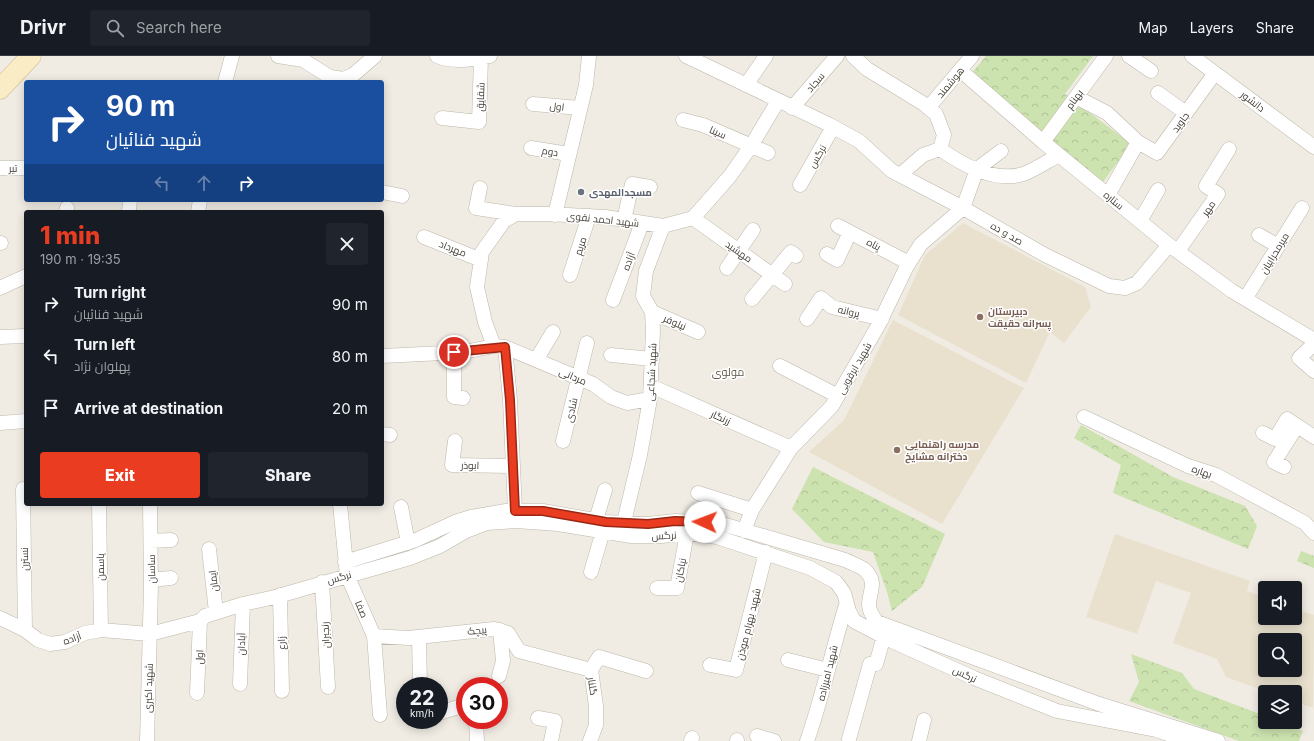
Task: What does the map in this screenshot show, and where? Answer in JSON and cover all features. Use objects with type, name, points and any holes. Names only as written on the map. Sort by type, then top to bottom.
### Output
[{"type":"main road","points":[[2,85],[31,56]]},
{"type":"street","points":[[226,80],[232,56]]},
{"type":"street","points":[[278,56],[316,61],[330,77],[344,79],[353,75],[375,56]]},
{"type":"street","points":[[437,56],[445,59],[474,60],[486,57]]},
{"type":"street","points":[[555,215],[586,85],[589,56]]},
{"type":"street","name":"صد و ده","points":[[689,56],[833,127],[859,142],[892,171],[963,208],[1045,255],[1109,286],[1125,288],[1137,283],[1173,248]]},
{"type":"street","points":[[746,85],[766,56]]},
{"type":"street","name":"سجاد","points":[[792,108],[837,56]]},
{"type":"street","points":[[853,56],[866,70],[936,114],[944,135],[940,149]]},
{"type":"street","name":"هوشمند","points":[[928,108],[972,56]]},
{"type":"street","name":"بهنام","points":[[1043,142],[1106,56]]},
{"type":"street","points":[[1129,56],[1151,71]]},
{"type":"street","name":"دانشور","points":[[1192,56],[1311,140]]},
{"type":"street","name":"شقایق","points":[[442,118],[479,122],[486,57]]},
{"type":"street","name":"ستاره","points":[[960,70],[1043,142],[1173,248]]},
{"type":"street","name":"جاوید","points":[[1076,97],[1107,113],[1138,142],[1157,153],[1215,73]]},
{"type":"street","points":[[1158,93],[1186,113]]},
{"type":"street","points":[[693,218],[730,176],[751,146],[778,101]]},
{"type":"street","name":"اول","points":[[534,104],[580,108]]},
{"type":"street","name":"سینا","points":[[684,120],[703,125],[768,152]]},
{"type":"street","name":"نرگس","points":[[800,185],[833,127]]},
{"type":"street","points":[[1108,195],[1138,142]]},
{"type":"street","name":"دوم","points":[[530,148],[569,154]]},
{"type":"street","points":[[940,149],[964,164],[998,177],[1009,177],[1026,173],[1059,155]]},
{"type":"street","points":[[900,175],[923,155],[940,149]]},
{"type":"street","name":"مهر","points":[[1173,248],[1218,194],[1206,186],[1229,149]]},
{"type":"street","points":[[963,208],[978,169],[1001,151]]},
{"type":"street","name":"تیر","points":[[0,168],[24,168]]},
{"type":"street","points":[[624,220],[632,184],[650,187]]},
{"type":"street","name":"شهید احمد نقوی","points":[[480,188],[476,208],[516,214],[589,216],[663,226],[693,218]]},
{"type":"street","points":[[1140,221],[1158,190]]},
{"type":"street","points":[[384,192],[402,196]]},
{"type":"street","name":"شهید ابرقویی","points":[[744,531],[752,510],[791,448],[832,406],[882,319],[909,263],[921,244],[963,208]]},
{"type":"street","name":"میرمحرابیان","points":[[1246,300],[1302,208]]},
{"type":"street","points":[[515,511],[510,400],[500,346],[485,322],[477,287],[482,252],[504,221],[516,214]]},
{"type":"street","name":"مریم","points":[[570,275],[589,216]]},
{"type":"street","name":"مهشید","points":[[693,218],[785,284]]},
{"type":"street","name":"آزاده","points":[[613,300],[642,223]]},
{"type":"street","name":"شهید شجاعی","points":[[624,522],[640,455],[651,393],[652,312],[643,296],[646,271],[663,226]]},
{"type":"street","name":"پناه","points":[[827,254],[837,260],[844,229],[909,263]]},
{"type":"street","points":[[727,268],[753,230]]},
{"type":"street","points":[[1259,235],[1278,246]]},
{"type":"street","name":"مهرداد","points":[[424,237],[481,260]]},
{"type":"street","points":[[1173,248],[1246,300],[1314,340]]},
{"type":"street","points":[[752,299],[791,252],[796,256]]},
{"type":"street","points":[[0,288],[24,277]]},
{"type":"street","name":"پروانه","points":[[807,319],[821,298],[832,307],[882,319]]},
{"type":"street","name":"نیلوفر","points":[[652,312],[698,332]]},
{"type":"street","points":[[536,360],[553,332]]},
{"type":"street","points":[[0,337],[24,336]]},
{"type":"street","points":[[578,378],[587,343]]},
{"type":"street","points":[[1314,344],[1299,358],[1314,371]]},
{"type":"street","points":[[384,356],[454,352],[500,346]]},
{"type":"street","name":"مردانی","points":[[500,346],[593,384],[611,397],[628,403],[651,393]]},
{"type":"street","points":[[454,352],[454,397],[463,398]]},
{"type":"street","points":[[611,355],[652,359]]},
{"type":"street","points":[[780,366],[838,396]]},
{"type":"street","name":"شادی","points":[[563,441],[578,378]]},
{"type":"street","name":"زرنگار","points":[[651,393],[791,448]]},
{"type":"street","name":"بهاره","points":[[1084,418],[1188,466],[1216,475],[1305,523],[1314,533]]},
{"type":"street","points":[[0,423],[24,421]]},
{"type":"street","points":[[1263,433],[1275,439],[1292,423]]},
{"type":"street","points":[[1292,423],[1314,436]]},
{"type":"street","points":[[1284,467],[1274,462],[1292,423]]},
{"type":"street","name":"ابوذر","points":[[454,441],[452,465],[513,466]]},
{"type":"street","name":"نسترن","points":[[23,488],[25,630]]},
{"type":"street","points":[[591,572],[605,490]]},
{"type":"street","points":[[698,493],[752,510]]},
{"type":"street","name":"یاسمن","points":[[99,506],[101,630]]},
{"type":"street","name":"ساسان","points":[[150,506],[150,634]]},
{"type":"street","name":"صفا","points":[[340,506],[346,569],[374,636],[380,715]]},
{"type":"street","points":[[401,507],[408,543]]},
{"type":"street","name":"نرگس","points":[[150,634],[200,621],[205,616],[216,612],[322,582],[346,569],[466,518],[515,511],[543,511],[631,536],[662,536],[687,533],[717,537],[766,552],[810,568],[836,582],[844,593],[846,605],[854,621],[974,678],[1058,711],[1156,730],[1189,741]]},
{"type":"street","name":"نرگس","points":[[346,569],[410,558],[440,546],[466,531],[487,523],[516,521],[600,526],[606,522],[648,524],[675,521],[719,523],[845,560],[864,569],[871,578],[873,590],[869,605],[871,614],[877,622],[1099,704],[1218,741]]},
{"type":"street","name":"نیاکان","points":[[657,588],[677,588],[687,533]]},
{"type":"street","points":[[150,541],[171,540]]},
{"type":"street","name":"ایمان","points":[[209,549],[216,612]]},
{"type":"street","name":"شهید بهرام موذن","points":[[710,665],[736,670],[766,552]]},
{"type":"street","points":[[151,580],[171,578]]},
{"type":"street","name":"رنجبران","points":[[322,582],[328,687]]},
{"type":"street","name":"زارع","points":[[280,595],[282,691]]},
{"type":"street","name":"آبادان","points":[[240,684],[243,604]]},
{"type":"street","name":"شهید امیرزاده","points":[[807,741],[818,711],[846,605]]},
{"type":"street","name":"آزاده","points":[[0,618],[25,630],[38,640],[50,644],[65,642],[85,633],[101,630],[150,634]]},
{"type":"street","name":"اول","points":[[198,694],[200,621]]},
{"type":"street","name":"پیچک","points":[[374,636],[389,638],[419,637],[494,629],[508,633],[519,651],[591,670]]},
{"type":"street","points":[[499,676],[503,661],[500,630]]},
{"type":"street","name":"شهید اکبری","points":[[147,741],[150,634]]},
{"type":"street","points":[[848,739],[870,664],[876,664],[884,636]]},
{"type":"street","points":[[419,637],[420,677]]},
{"type":"street","name":"گلنار","points":[[590,741],[596,725],[591,670],[599,657],[646,671]]},
{"type":"street","points":[[788,660],[828,670]]},
{"type":"street","points":[[538,718],[554,721],[551,741]]},
{"type":"street","points":[[920,741],[924,720]]},
{"type":"street","points":[[477,729],[478,741]]},
{"type":"street","points":[[757,736],[774,741]]},
{"type":"shaded area","points":[[963,223],[1085,287],[1091,307],[1064,343],[1050,332],[1026,383],[898,315],[925,255]]},
{"type":"shaded area","points":[[893,320],[1024,388],[942,524],[809,452],[844,420]]},
{"type":"shaded area","points":[[1115,534],[1250,581],[1247,591],[1258,595],[1258,625],[1302,625],[1302,611],[1314,615],[1313,708],[1302,704],[1302,685],[1258,685],[1258,688],[1226,677],[1217,659],[1173,643],[1191,593],[1156,581],[1137,634],[1086,617]]},
{"type":"green space","points":[[986,56],[1093,56],[1065,94],[1131,144],[1103,182],[971,74]]},
{"type":"green space","points":[[1081,425],[1173,477],[1245,506],[1257,526],[1248,549],[1113,493],[1121,465],[1074,438]]},
{"type":"green space","points":[[813,467],[945,534],[922,587],[892,611],[873,552],[824,542],[792,509]]},
{"type":"green space","points":[[1301,551],[1314,556],[1314,568],[1297,561]]},
{"type":"green space","points":[[1131,654],[1182,673],[1194,689],[1258,713],[1258,729],[1298,729],[1303,731],[1299,741],[1239,741],[1129,701],[1139,682]]},
{"type":"place","name":"مسجدالمهدی","points":[[581,192]]},
{"type":"place","name":"دبیرستان پسرانه حقیقت","points":[[980,317]]},
{"type":"place","name":"مدرسه راهنمایی دخترانه مشایخ","points":[[897,450]]},
{"type":"district","name":"مولوی","points":[[728,372]]},
{"type":"route","points":[[454,352],[464,352],[494,346],[505,347],[510,400],[515,511],[543,511],[606,522],[648,524],[675,521],[705,522]]}]
